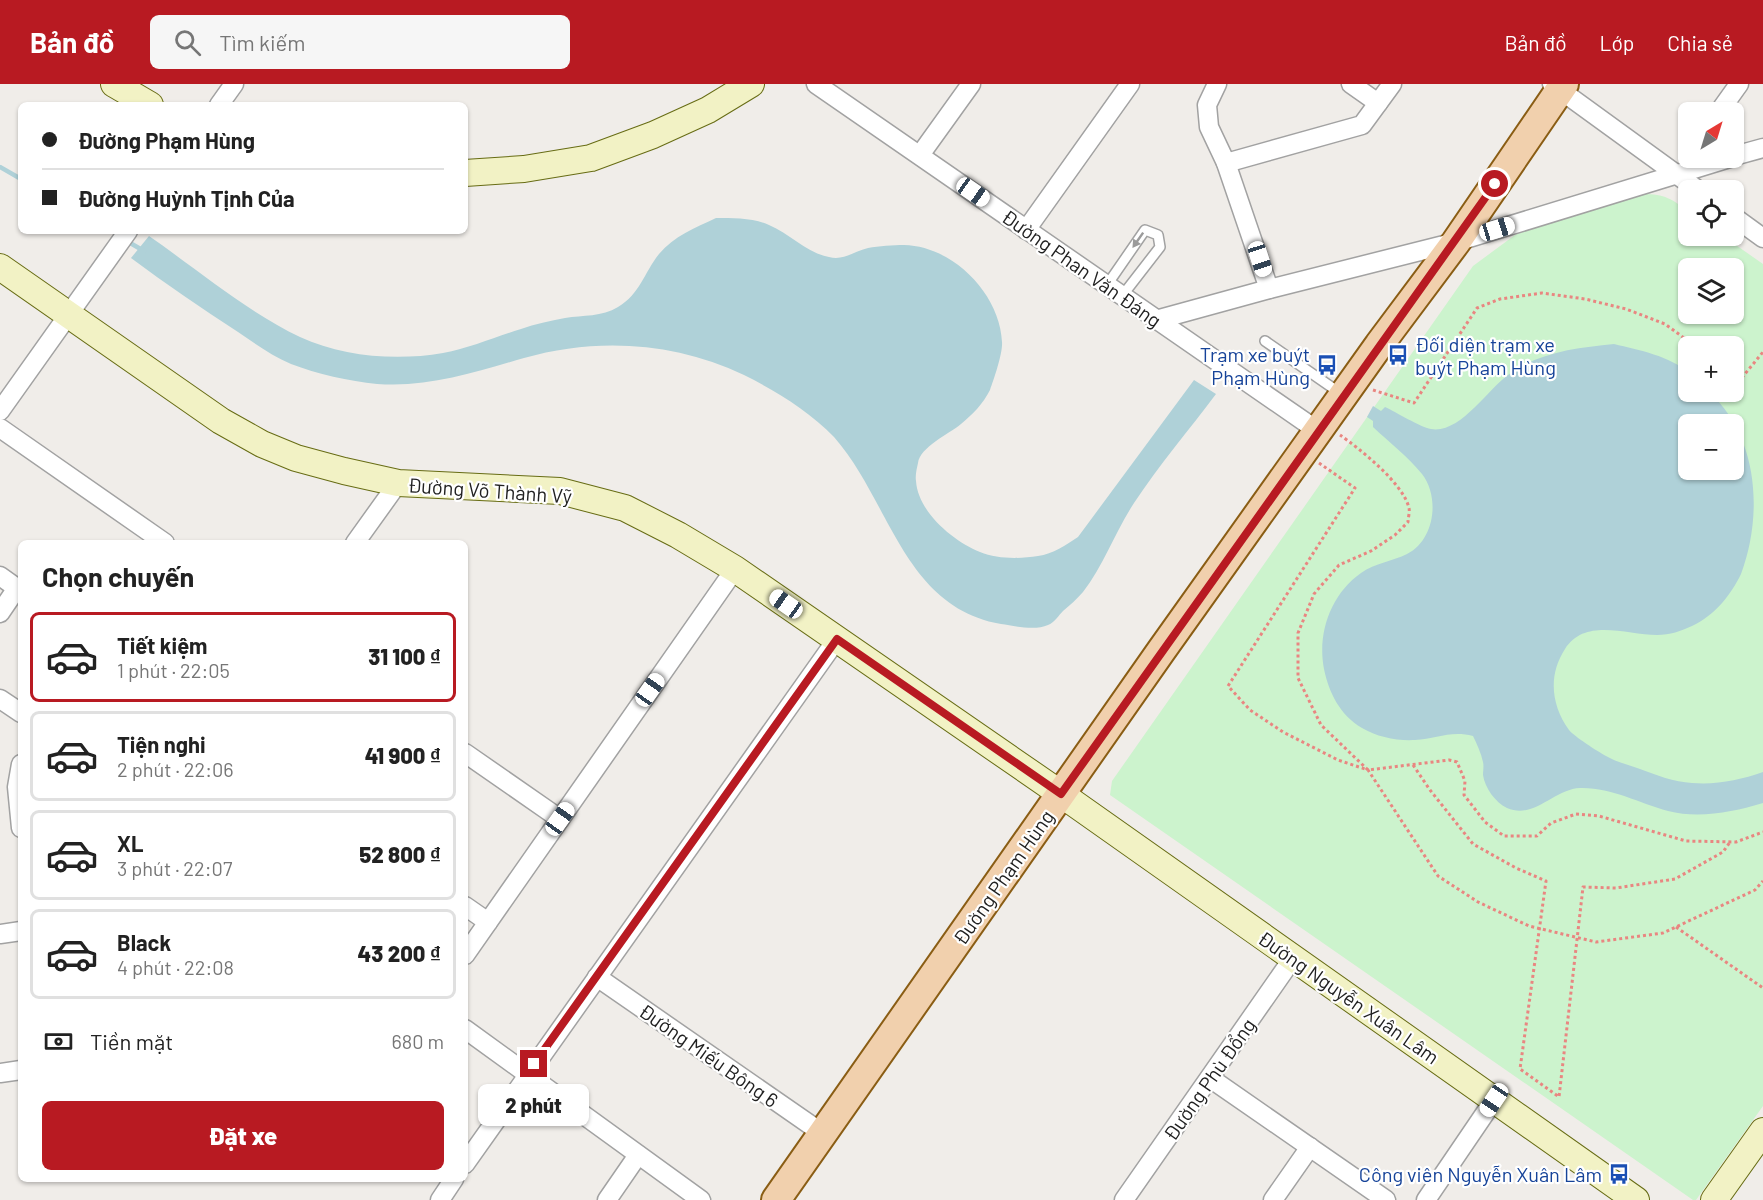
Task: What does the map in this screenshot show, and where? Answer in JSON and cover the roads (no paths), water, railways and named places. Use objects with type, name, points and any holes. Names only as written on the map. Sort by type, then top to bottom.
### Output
[{"type":"main road","name":"Đường Phạm Hùng","points":[[776,1200],[1061,794],[1318,438],[1348,388],[1456,242],[1559,86]]},
{"type":"street","points":[[114,84],[145,102]]},
{"type":"street","points":[[221,102],[234,84]]},
{"type":"street","points":[[468,173],[524,169],[591,158],[653,135],[708,110],[751,84]]},
{"type":"street","name":"Đường Phan Văn Đáng","points":[[816,84],[1107,285],[1318,438]]},
{"type":"street","points":[[920,155],[971,84]]},
{"type":"street","points":[[1026,230],[1130,84]]},
{"type":"street","points":[[1215,84],[1207,105],[1209,127],[1226,163],[1269,289]]},
{"type":"street","points":[[1351,84],[1378,103]]},
{"type":"street","points":[[1226,163],[1362,125],[1392,84]]},
{"type":"street","points":[[1726,102],[1739,84]]},
{"type":"street","points":[[1559,86],[1684,180]]},
{"type":"street","points":[[1744,154],[1763,148]]},
{"type":"street","points":[[1675,173],[1679,168]]},
{"type":"street","points":[[1156,320],[1456,242],[1693,168]]},
{"type":"street","points":[[1744,224],[1763,238]]},
{"type":"street","points":[[0,411],[126,234]]},
{"type":"street","name":"Đường Võ Thành Vỹ","points":[[0,267],[221,421],[262,444],[315,463],[398,483],[560,490],[625,508],[678,535],[735,569],[1061,794]]},
{"type":"street","points":[[0,428],[161,540]]},
{"type":"street","points":[[357,540],[398,483]]},
{"type":"street","points":[[468,951],[735,569]]},
{"type":"street","points":[[0,576],[18,589]]},
{"type":"street","points":[[0,613],[18,591]]},
{"type":"street","points":[[468,1160],[837,639]]},
{"type":"street","points":[[0,699],[18,711]]},
{"type":"street","points":[[468,755],[560,819]]},
{"type":"street","points":[[18,781],[18,797]]},
{"type":"street","name":"Đường Nguyễn Xuân Lâm","points":[[1061,794],[1636,1200]]},
{"type":"street","points":[[468,908],[488,922]]},
{"type":"street","points":[[0,934],[18,931]]},
{"type":"street","name":"Đường Phù Đổng","points":[[1124,1200],[1293,958]]},
{"type":"street","name":"Đường Miếu Bông 6","points":[[597,976],[822,1133]]},
{"type":"street","points":[[468,1031],[701,1200]]},
{"type":"street","points":[[0,1073],[18,1070]]},
{"type":"street","points":[[1210,1078],[1386,1200]]},
{"type":"street","points":[[1426,1200],[1494,1100]]},
{"type":"street","points":[[1714,1200],[1763,1131]]},
{"type":"street","points":[[1273,1200],[1310,1147]]},
{"type":"street","points":[[607,1200],[638,1155]]},
{"type":"street","points":[[440,1200],[452,1182]]},
{"type":"lane","points":[[1107,285],[1145,230],[1158,235],[1160,247],[1122,297]]},
{"type":"lane","points":[[1266,341],[1348,388]]},
{"type":"water","points":[[716,218],[743,219],[763,223],[777,229],[813,252],[834,258],[877,247],[904,245],[922,247],[956,263],[983,290],[993,307],[1002,342],[1000,359],[990,390],[981,405],[969,417],[924,452],[918,463],[916,476],[918,493],[930,514],[948,533],[980,552],[1008,558],[1038,556],[1054,551],[1078,537],[1194,380],[1216,394],[1134,503],[1083,592],[1050,624],[1037,628],[1019,627],[968,614],[941,596],[920,574],[902,548],[853,462],[834,437],[803,410],[780,395],[718,364],[691,355],[663,350],[607,345],[552,351],[470,373],[415,384],[396,385],[355,381],[311,371],[277,357],[197,305],[131,258],[149,236],[241,303],[300,337],[352,353],[407,357],[453,351],[537,324],[612,310],[632,296],[659,254],[671,242]]},
{"type":"water","points":[[1614,344],[1654,354],[1678,365],[1678,402],[1718,402],[1728,414],[1678,414],[1678,480],[1744,480],[1744,446],[1752,478],[1754,502],[1748,551],[1741,574],[1721,604],[1708,617],[1684,630],[1657,635],[1607,630],[1584,633],[1573,639],[1565,649],[1556,669],[1554,690],[1558,710],[1569,730],[1597,751],[1614,760],[1665,778],[1685,782],[1719,783],[1763,772],[1763,803],[1728,812],[1692,814],[1668,811],[1602,790],[1580,788],[1561,793],[1535,807],[1517,811],[1507,808],[1488,790],[1483,775],[1482,759],[1473,736],[1451,734],[1408,740],[1374,734],[1347,717],[1329,687],[1322,655],[1325,628],[1334,603],[1361,573],[1407,554],[1416,547],[1424,539],[1432,517],[1433,506],[1428,483],[1411,462],[1373,427],[1373,421],[1367,417],[1373,406],[1381,411],[1385,407],[1426,428],[1442,429],[1463,418],[1500,382],[1520,367],[1558,352]]},
{"type":"waterway","points":[[0,167],[18,177]]},
{"type":"waterway","points":[[125,240],[144,251]]},
{"type":"place","name":"Đối diện trạm xe buýt Phạm Hùng","points":[[1398,355]]},
{"type":"place","name":"Trạm xe buýt Phạm Hùng","points":[[1327,365]]},
{"type":"place","name":"Công viên Nguyễn Xuân Lâm","points":[[1619,1174]]}]
